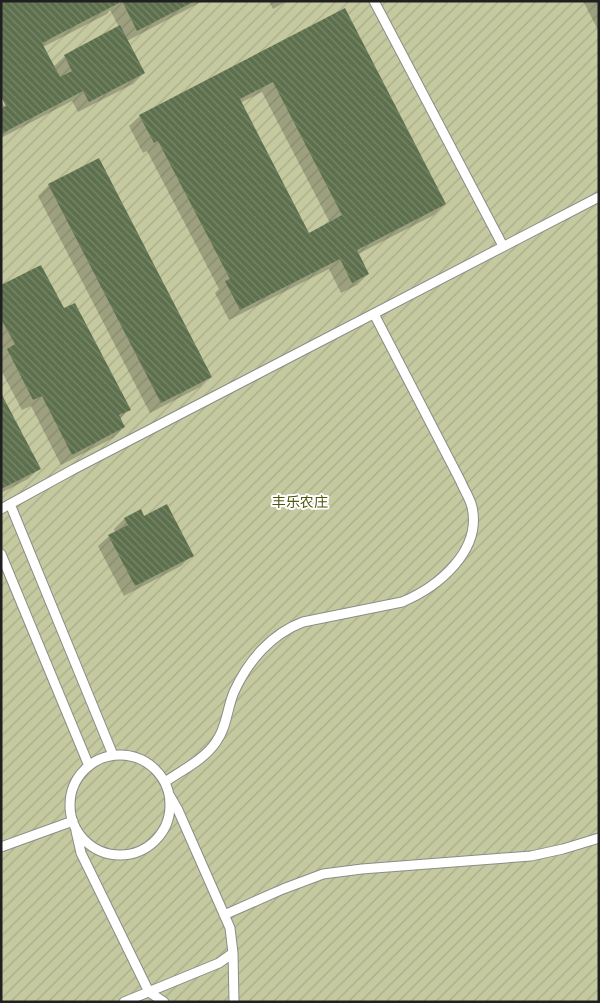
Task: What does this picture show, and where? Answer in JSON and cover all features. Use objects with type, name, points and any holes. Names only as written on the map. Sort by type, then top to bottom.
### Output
[{"type":"lane","points":[[374,1],[503,246]]},
{"type":"lane","points":[[1,509],[599,197]]},
{"type":"lane","points":[[165,782],[206,755],[215,743],[223,730],[234,692],[257,655],[271,639],[289,627],[302,622],[402,602],[415,596],[440,578],[466,551],[472,535],[472,506],[374,314]]},
{"type":"lane","points":[[10,504],[113,755]]},
{"type":"lane","points":[[1,554],[89,766]]},
{"type":"lane","points":[[164,1002],[149,992],[81,854],[70,804],[72,792],[78,778],[89,766],[98,760],[113,755],[130,756],[140,759],[150,765],[165,782],[230,928],[233,953],[234,1002]]},
{"type":"lane","points":[[74,823],[80,835],[88,844],[98,850],[120,855],[141,850],[159,836],[165,827],[169,816],[169,793]]},
{"type":"lane","points":[[1,847],[74,823]]},
{"type":"lane","points":[[224,915],[323,874],[362,868],[531,856],[599,838]]},
{"type":"lane","points":[[124,1002],[219,963],[233,953]]},
{"type":"green space","name":"丰乐农庄","points":[[1,1],[599,1],[599,1002],[1,1002]]},
{"type":"building","points":[[1,1],[118,1],[119,3],[42,43],[60,77],[72,71],[64,55],[120,25],[145,73],[89,102],[83,91],[1,134],[1,108],[6,106],[1,97]]},
{"type":"building","points":[[122,1],[195,1],[137,31]]},
{"type":"building","points":[[345,8],[446,204],[357,250],[369,274],[352,283],[340,259],[240,310],[225,281],[230,279],[158,141],[154,143],[139,115]],"holes":[[[273,82],[342,215],[309,233],[240,99]]]},
{"type":"building","points":[[99,158],[212,377],[161,403],[48,184]]},
{"type":"building","points":[[41,265],[64,308],[75,303],[131,410],[119,415],[125,427],[72,455],[42,396],[33,400],[7,349],[15,344],[1,319],[1,285]]},
{"type":"building","points":[[1,393],[41,469],[1,489]]},
{"type":"building","points":[[167,504],[194,556],[135,586],[108,535],[128,525],[124,518],[141,509],[144,516]]}]
